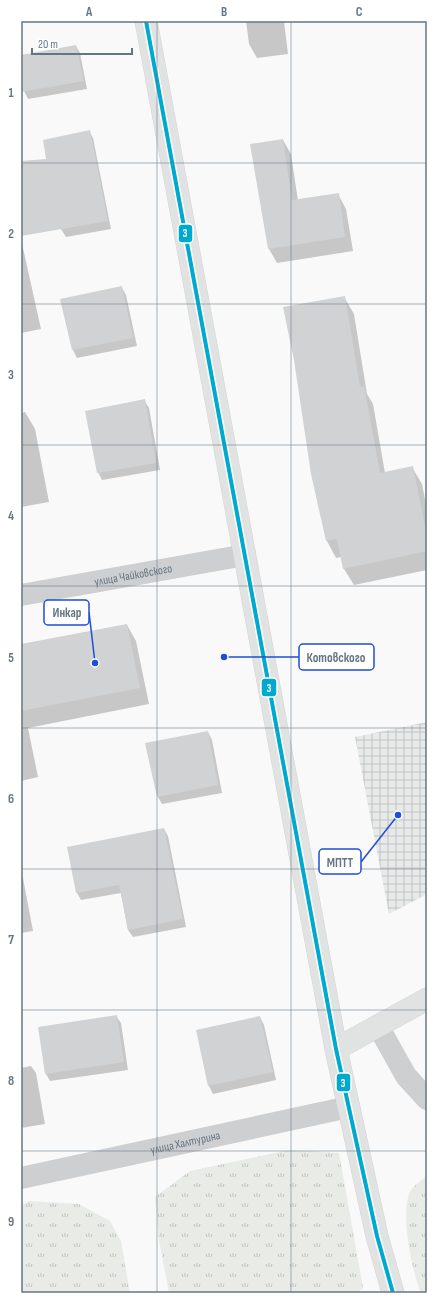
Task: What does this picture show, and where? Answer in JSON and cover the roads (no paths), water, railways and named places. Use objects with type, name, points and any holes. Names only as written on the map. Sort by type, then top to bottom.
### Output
[{"type":"main road","points":[[146,21],[336,1049],[377,1236],[393,1293]]},
{"type":"main road","points":[[336,1049],[427,999]]},
{"type":"street","name":"улица Чайковского","points":[[21,595],[245,555]]},
{"type":"street","points":[[378,1026],[406,1076],[427,1099]]},
{"type":"street","name":"улица Халтурина","points":[[21,1178],[349,1107]]},
{"type":"place","name":"Котовского","points":[[224,657]]},
{"type":"place","name":"Инкар","points":[[95,663]]},
{"type":"place","name":"МПТТ","points":[[398,815]]}]
